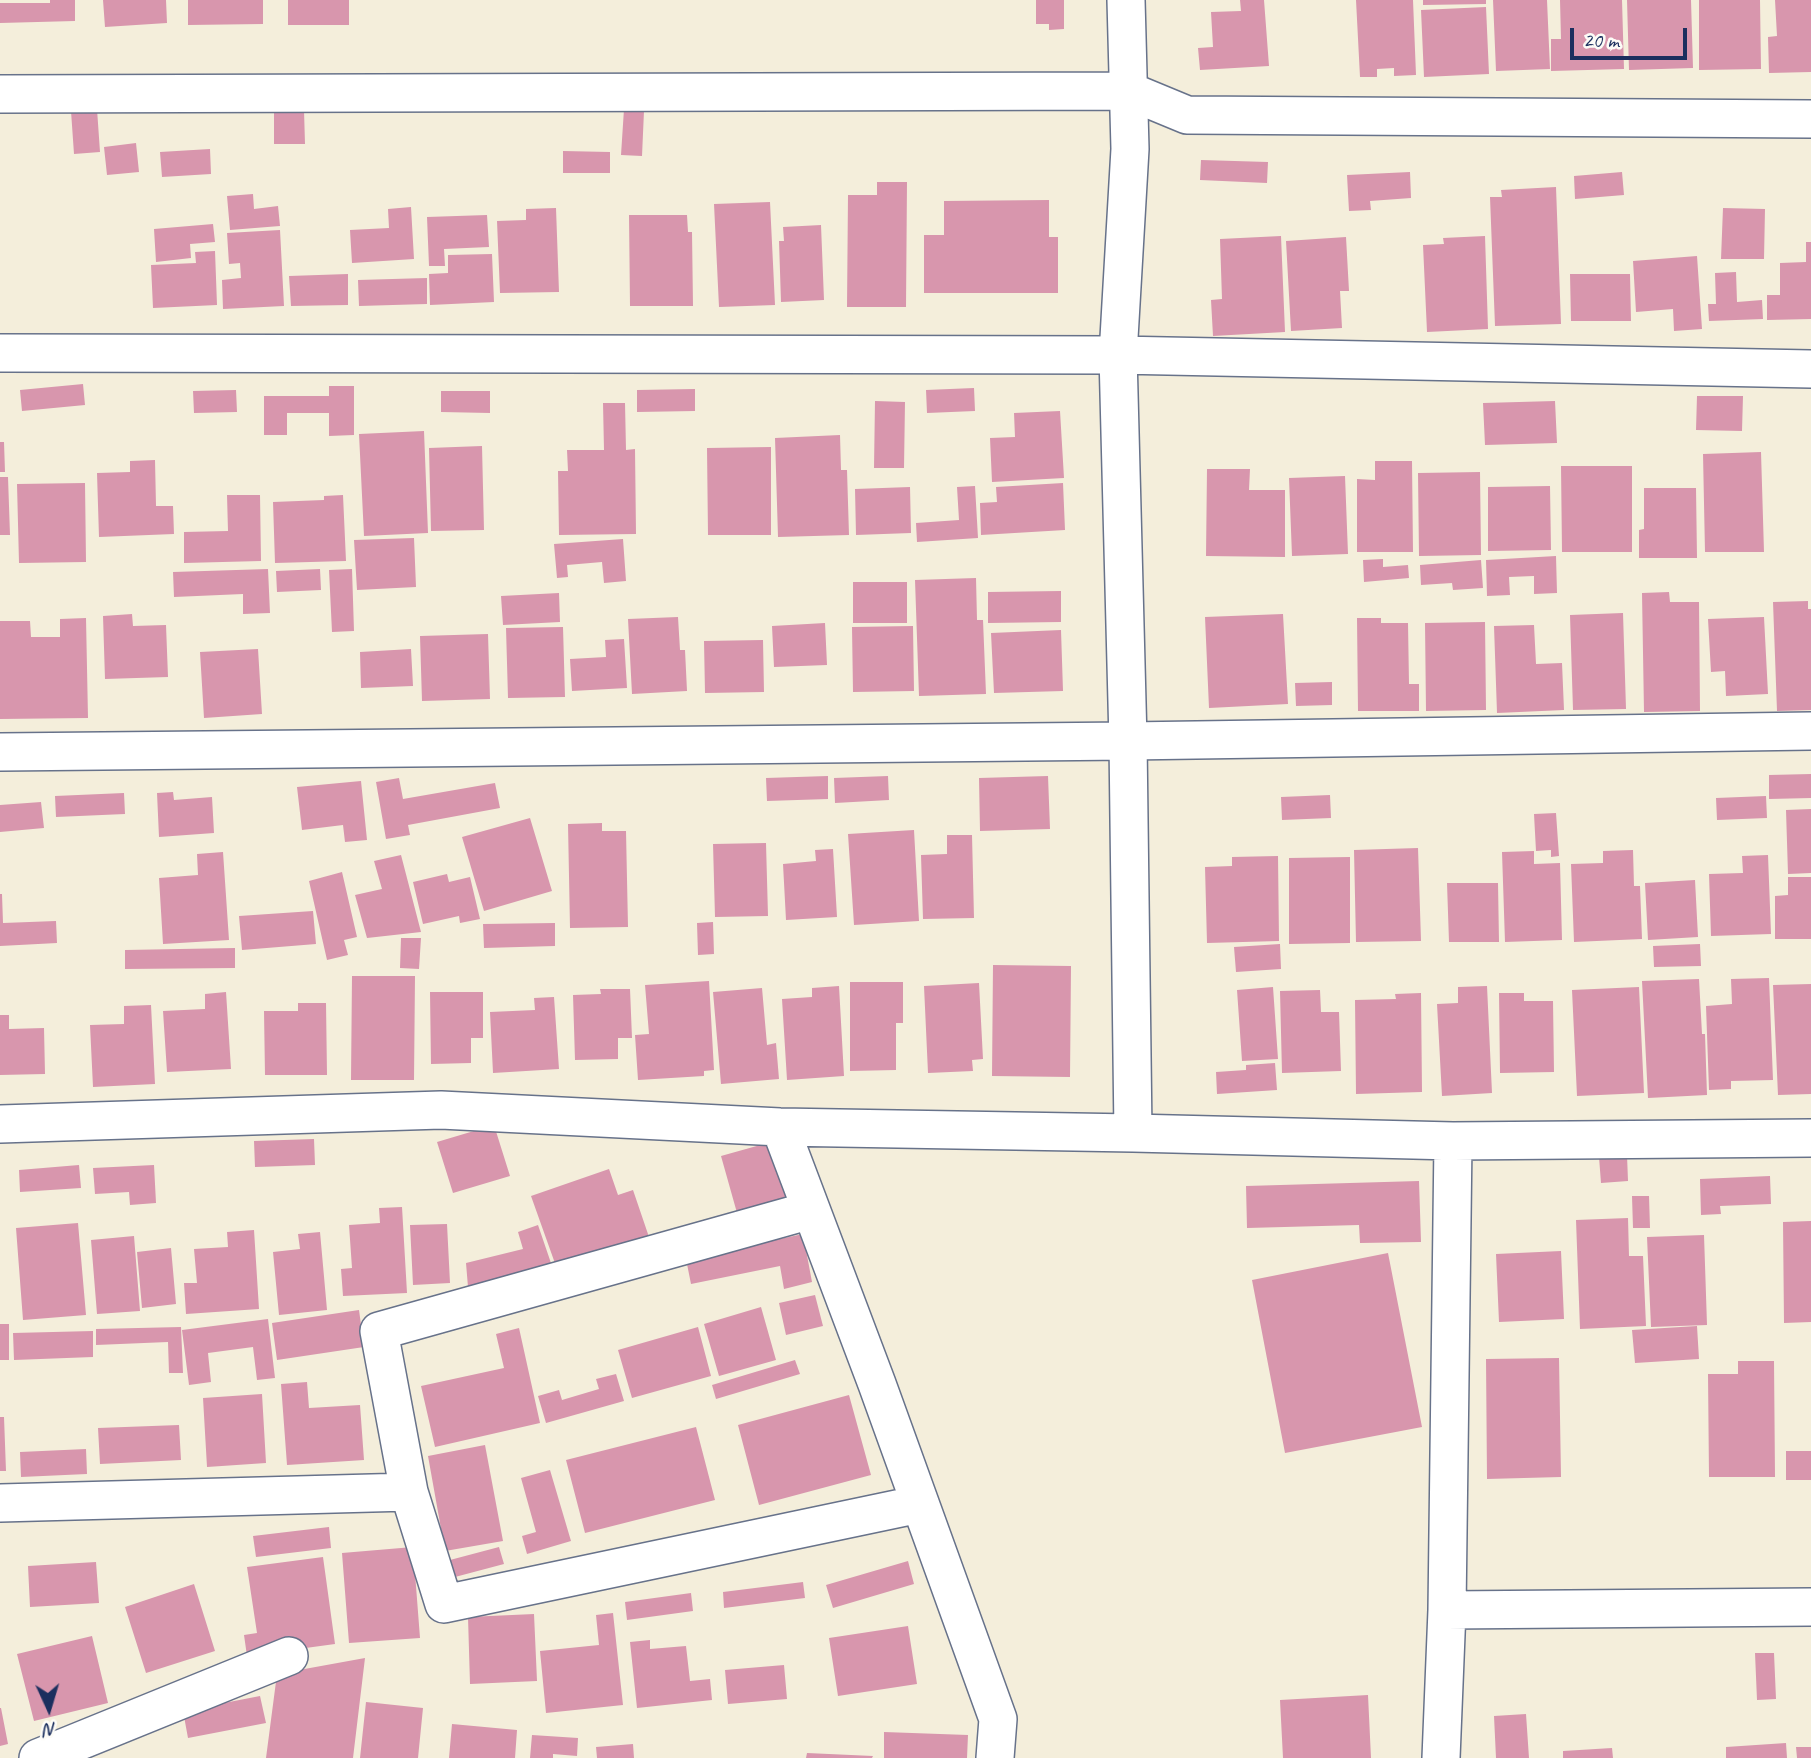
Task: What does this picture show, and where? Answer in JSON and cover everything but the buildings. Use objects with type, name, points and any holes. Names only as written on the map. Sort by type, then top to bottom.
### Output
[{"type":"street","points":[[1126,0],[1130,149],[1118,355],[1128,741],[1133,1133]]},
{"type":"street","points":[[0,94],[1129,91],[1187,115],[1811,120]]},
{"type":"street","points":[[0,353],[1118,355],[1811,369]]},
{"type":"street","points":[[0,752],[1811,731]]},
{"type":"street","points":[[0,1124],[441,1110],[780,1127],[1453,1142],[1811,1138]]},
{"type":"street","points":[[780,1127],[998,1719],[995,1758]]},
{"type":"street","points":[[1441,1758],[1447,1610],[1453,1142]]},
{"type":"street","points":[[811,1210],[379,1331],[409,1492],[444,1604],[920,1504]]},
{"type":"street","points":[[0,1503],[409,1492]]},
{"type":"street","points":[[1447,1610],[1811,1607]]},
{"type":"street","points":[[38,1758],[289,1656]]}]
